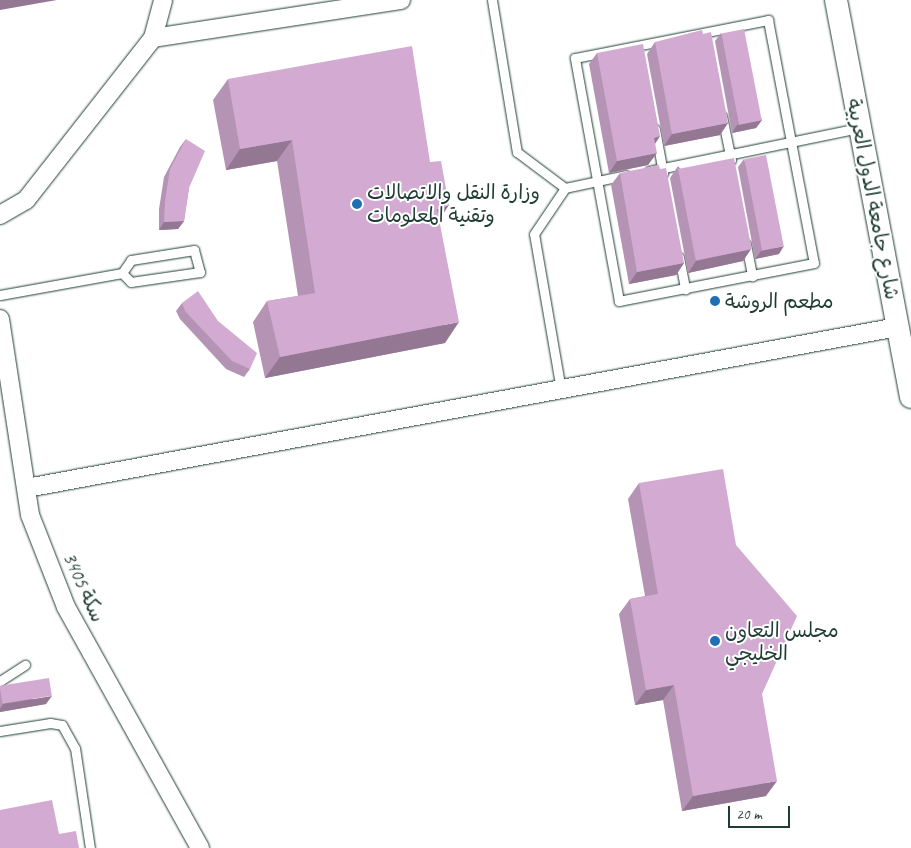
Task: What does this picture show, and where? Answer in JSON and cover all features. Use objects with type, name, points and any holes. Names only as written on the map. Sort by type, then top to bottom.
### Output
[{"type":"street","points":[[0,215],[26,200],[153,38],[163,0]]},
{"type":"street","points":[[153,38],[401,0]]},
{"type":"street","name":"شارع جامعة الدول العربية","points":[[836,0],[911,397]]},
{"type":"street","name":"سكة 3405","points":[[0,320],[30,515],[66,607],[200,848]]},
{"type":"street","points":[[27,488],[897,327]]},
{"type":"lane","points":[[492,0],[516,152],[564,188]]},
{"type":"lane","points":[[768,20],[814,263],[619,302],[597,181],[575,58],[640,50],[708,37],[768,20]]},
{"type":"lane","points":[[721,108],[733,173]]},
{"type":"lane","points":[[653,121],[666,187]]},
{"type":"lane","points":[[561,390],[534,234],[564,188],[859,128]]},
{"type":"lane","points":[[744,229],[752,276]]},
{"type":"lane","points":[[676,242],[685,289]]},
{"type":"lane","points":[[0,295],[122,272],[131,260],[194,250],[200,272],[131,282],[122,272]]},
{"type":"lane","points":[[0,681],[24,665]]},
{"type":"lane","points":[[0,731],[50,723],[62,725],[75,748],[90,848]]},
{"type":"building","points":[[744,29],[762,120],[739,125],[721,33]]},
{"type":"building","points":[[702,30],[703,34],[711,32],[728,123],[672,134],[655,42]]},
{"type":"building","points":[[643,44],[660,136],[654,138],[657,153],[617,161],[597,53]]},
{"type":"building","name":"وزارة النقل والاتصالات وتقنية المعلومات","points":[[412,46],[430,162],[441,161],[449,205],[437,209],[459,322],[280,357],[267,301],[315,293],[292,140],[240,149],[228,79]]},
{"type":"building","points":[[186,139],[205,151],[189,188],[184,221],[164,222],[170,169]]},
{"type":"building","points":[[766,155],[784,246],[762,250],[744,159]]},
{"type":"building","points":[[734,158],[752,249],[696,260],[678,169]]},
{"type":"building","points":[[659,165],[660,169],[666,168],[684,263],[637,272],[620,173]]},
{"type":"building","points":[[198,291],[218,321],[257,353],[250,369],[232,361],[185,311],[182,303]]},
{"type":"building","points":[[723,469],[736,545],[797,616],[762,694],[777,781],[693,796],[674,685],[646,690],[630,599],[658,594],[639,483]]},
{"type":"building","points":[[49,678],[52,696],[2,704],[0,686]]},
{"type":"building","points":[[52,800],[59,834],[76,831],[79,848],[0,848],[0,810]]},
{"type":"place","name":"وزارة النقل والاتصالات وتقنية المعلومات","points":[[357,204]]},
{"type":"place","name":"مطعم الروشة","points":[[715,301]]},
{"type":"place","name":"مجلس التعاون الخليجي","points":[[715,641]]}]
